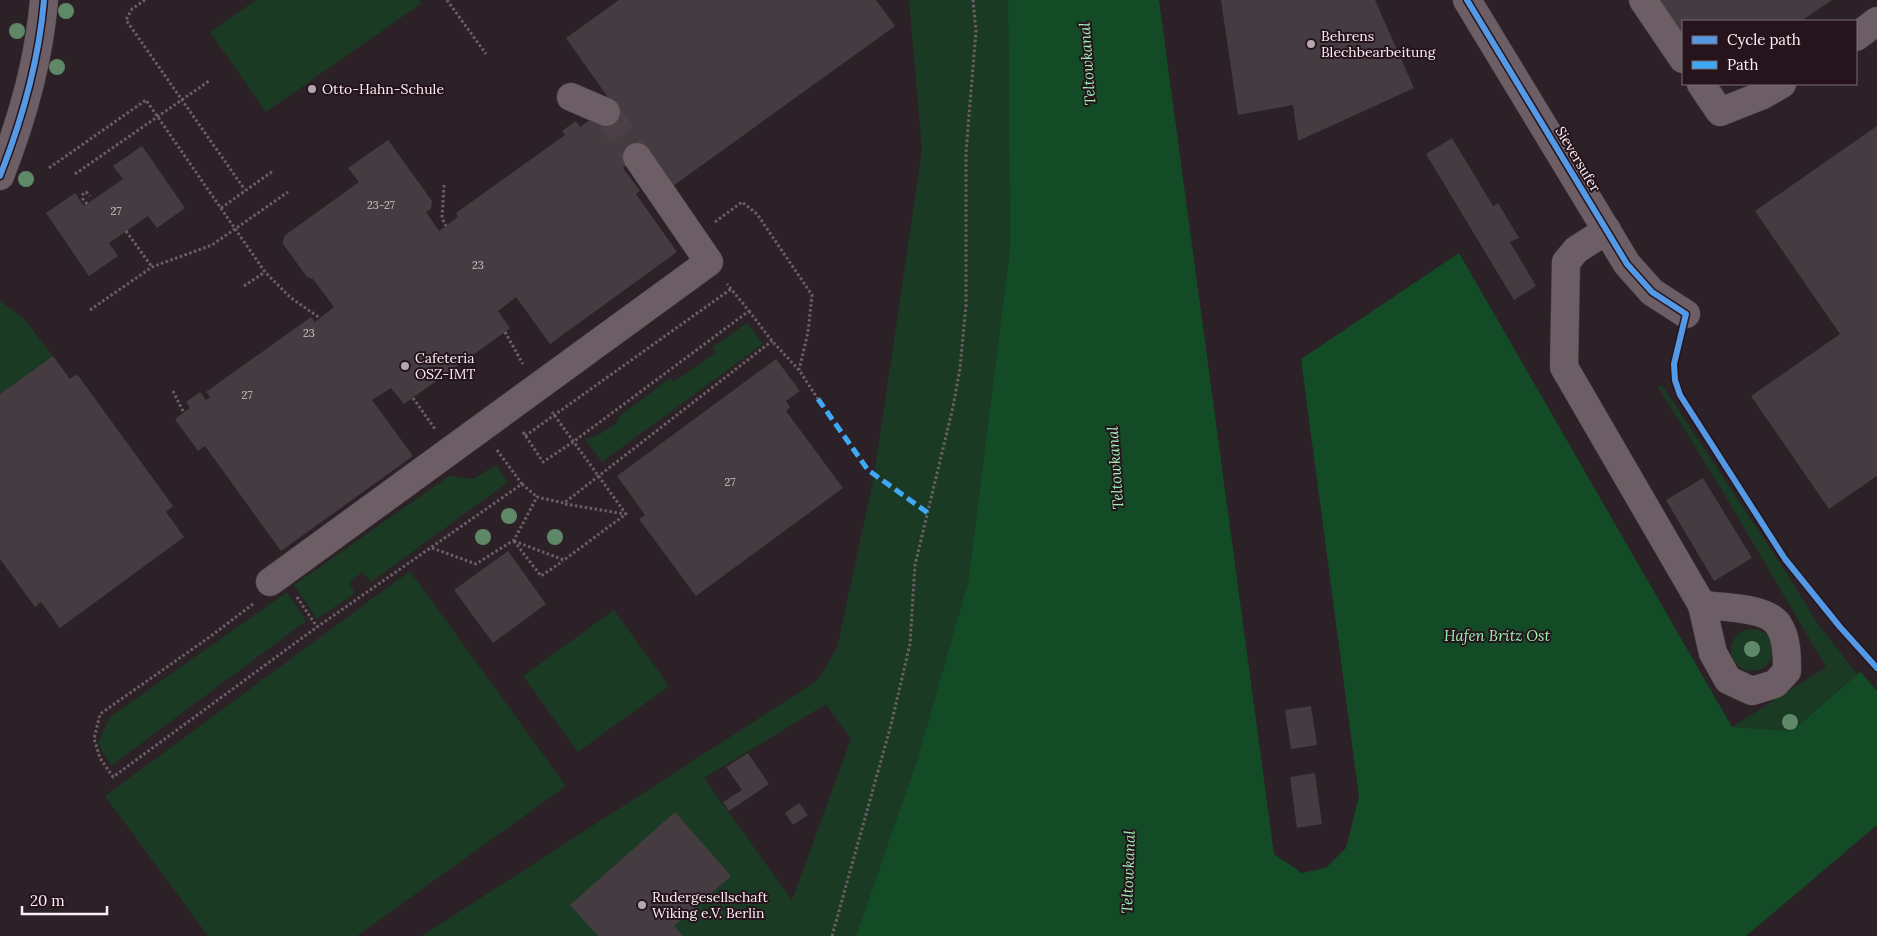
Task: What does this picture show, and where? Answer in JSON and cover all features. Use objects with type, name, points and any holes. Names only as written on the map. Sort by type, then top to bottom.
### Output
[{"type":"street","points":[[0,176],[30,83],[42,27],[44,0]]},
{"type":"street","name":"Sieversufer","points":[[1467,0],[1627,264],[1652,292],[1686,314]]},
{"type":"street","points":[[1643,0],[1682,57]]},
{"type":"street","points":[[1857,36],[1877,21]]},
{"type":"street","points":[[1702,85],[1720,112],[1763,95],[1780,85]]},
{"type":"street","points":[[571,97],[606,112]]},
{"type":"street","points":[[276,578],[709,262],[638,157]]},
{"type":"street","points":[[1607,230],[1576,250],[1566,262],[1564,367],[1702,605]]},
{"type":"path","points":[[144,0],[132,9],[126,20],[246,190]]},
{"type":"path","points":[[447,0],[486,54]]},
{"type":"path","points":[[832,936],[892,725],[908,653],[915,565],[953,407],[960,368],[966,305],[966,152],[976,31],[973,0]]},
{"type":"path","points":[[75,174],[209,80]]},
{"type":"path","points":[[49,168],[146,100],[265,272],[291,298],[320,318]]},
{"type":"path","points":[[221,208],[273,171]]},
{"type":"path","points":[[444,185],[442,218],[446,226]]},
{"type":"path","points":[[87,204],[83,199],[83,194],[86,192],[90,196]]},
{"type":"path","points":[[90,310],[152,267],[212,245],[288,192]]},
{"type":"path","points":[[692,238],[742,202],[757,214],[812,295],[808,332],[799,370]]},
{"type":"path","points":[[126,231],[152,267]]},
{"type":"path","points":[[709,262],[772,341],[799,370],[818,399]]},
{"type":"path","points":[[244,286],[265,272]]},
{"type":"path","points":[[525,436],[730,289]]},
{"type":"path","points":[[507,409],[543,462],[573,442],[749,311]]},
{"type":"path","points":[[564,504],[772,341]]},
{"type":"path","points":[[174,391],[184,413]]},
{"type":"path","points":[[413,398],[451,452]]},
{"type":"path","points":[[573,442],[626,514]]},
{"type":"path","points":[[504,459],[522,484],[537,498],[626,514]]},
{"type":"path","points":[[317,627],[276,578],[251,606],[100,714],[94,739],[100,758],[113,777],[317,627],[522,484]]},
{"type":"path","points":[[432,548],[476,564],[514,540],[537,498]]},
{"type":"path","points":[[514,540],[541,576],[626,514]]},
{"type":"path","points":[[514,540],[564,560]]},
{"type":"shaded area","points":[[256,0],[419,0],[422,3],[266,112],[210,32]]},
{"type":"shaded area","points":[[909,0],[1008,0],[1010,248],[968,582],[917,760],[856,936],[422,936],[818,680],[837,648],[874,476],[922,150]],"holes":[[[826,704],[851,739],[792,900],[704,778]]]},
{"type":"shaded area","points":[[0,301],[24,319],[53,356],[0,394]]},
{"type":"shaded area","points":[[747,323],[763,344],[602,462],[585,439],[600,434],[615,424],[621,415],[669,379],[675,381],[715,353],[713,347]]},
{"type":"shaded area","points":[[1662,385],[1782,566],[1818,624],[1857,674],[1792,731],[1732,727],[1826,667],[1723,492],[1658,387]]},
{"type":"shaded area","points":[[496,465],[508,482],[371,582],[362,572],[349,583],[355,593],[317,619],[294,585],[449,476],[473,479]]},
{"type":"shaded area","points":[[410,571],[566,786],[357,936],[208,936],[105,796]]},
{"type":"shaded area","points":[[287,592],[306,621],[111,766],[98,743],[110,717]]},
{"type":"shaded area","points":[[614,610],[669,686],[578,752],[523,676]]},
{"type":"shaded area","points":[[1752,629],[1767,635],[1773,650],[1767,665],[1752,671],[1737,665],[1731,650],[1737,635]]},
{"type":"water","points":[[1008,0],[1159,0],[1274,854],[1302,873],[1326,868],[1346,848],[1359,797],[1301,359],[1459,253],[1732,727],[1792,731],[1877,657],[1877,825],[1746,936],[856,936],[917,760],[968,582],[1010,248]]},
{"type":"pier","points":[[1877,655],[1877,691],[1859,670]]},
{"type":"building","points":[[619,0],[876,0],[895,26],[673,186],[646,150],[623,168],[640,191],[636,194],[677,252],[550,344],[516,297],[498,311],[510,328],[505,332],[404,404],[391,388],[372,400],[413,456],[281,551],[205,446],[198,451],[175,419],[190,408],[186,402],[200,392],[206,400],[210,397],[206,392],[311,317],[315,322],[334,307],[313,279],[307,277],[283,244],[284,236],[359,182],[348,168],[388,140],[432,201],[431,209],[426,212],[439,231],[458,217],[456,213],[565,135],[562,131],[576,121],[580,127],[614,106],[566,38]]},
{"type":"building","name":"Behrens Blechbearbeitung","points":[[1221,0],[1375,0],[1414,88],[1298,141],[1293,105],[1238,115]]},
{"type":"building","points":[[1658,0],[1832,0],[1802,20],[1682,20],[1682,36]]},
{"type":"building","points":[[1877,126],[1877,476],[1829,509],[1751,396],[1840,334],[1755,211]]},
{"type":"building","points":[[1452,138],[1493,206],[1498,203],[1519,238],[1510,242],[1536,286],[1514,300],[1426,154]]},
{"type":"building","points":[[142,146],[185,208],[157,228],[148,216],[109,243],[118,256],[89,276],[46,213],[75,193],[84,206],[123,179],[113,166]]},
{"type":"building","points":[[53,356],[70,379],[77,374],[173,506],[166,512],[184,537],[60,628],[41,602],[35,607],[0,559],[0,394]]},
{"type":"building","points":[[776,359],[800,391],[786,401],[790,407],[786,411],[843,488],[696,596],[639,519],[645,515],[617,476]]},
{"type":"building","points":[[1703,478],[1752,558],[1714,581],[1666,500]]},
{"type":"building","points":[[508,551],[546,604],[493,643],[454,590]]},
{"type":"building","points":[[1311,706],[1317,745],[1291,749],[1285,710]]},
{"type":"building","points":[[748,753],[769,784],[729,811],[723,802],[742,790],[726,767]]},
{"type":"building","points":[[1315,773],[1322,824],[1297,828],[1290,777]]},
{"type":"building","points":[[799,803],[808,815],[793,825],[785,813]]},
{"type":"building","points":[[675,812],[731,876],[674,926],[683,936],[598,936],[570,905]]},
{"type":"tunnel","points":[[606,112],[637,157]]},
{"type":"marked path","points":[[818,399],[868,470],[928,513]]},
{"type":"cycle path","points":[[0,176],[22,112],[34,67],[44,0]]},
{"type":"cycle path","points":[[1467,0],[1627,264],[1652,292],[1686,314],[1674,364],[1675,380],[1680,395],[1785,559],[1840,627],[1877,668]]},
{"type":"place","name":"Behrens Blechbearbeitung","points":[[1311,44]]},
{"type":"place","name":"Otto-Hahn-Schule","points":[[312,89]]},
{"type":"place","name":"Cafeteria OSZ-IMT","points":[[405,366]]},
{"type":"place","name":"Rudergesellschaft Wiking e.V. Berlin","points":[[642,905]]},
{"type":"water label","name":"Teltowkanal","points":[[1087,64]]},
{"type":"water label","name":"Teltowkanal","points":[[1115,468]]},
{"type":"water label","name":"Hafen Britz Ost","points":[[1497,635]]},
{"type":"water label","name":"Teltowkanal","points":[[1128,872]]}]
